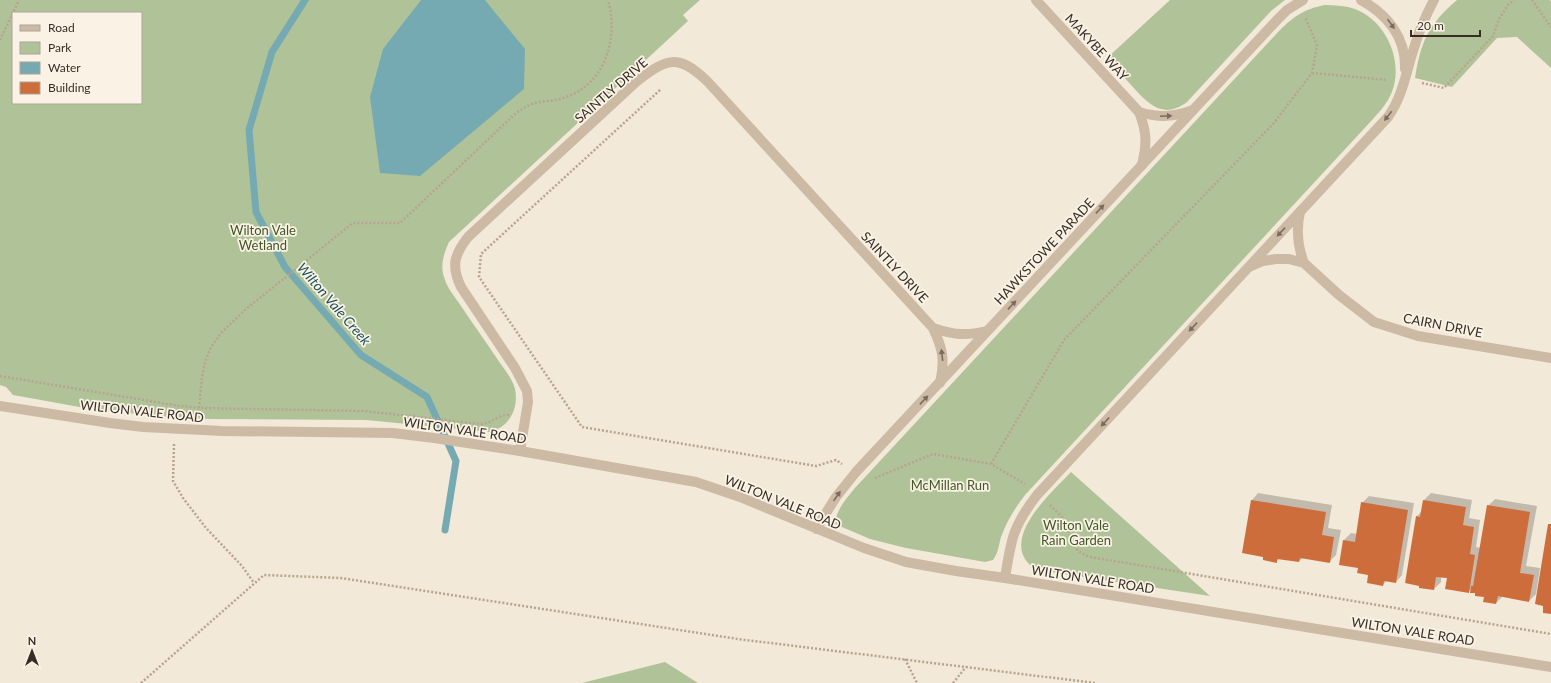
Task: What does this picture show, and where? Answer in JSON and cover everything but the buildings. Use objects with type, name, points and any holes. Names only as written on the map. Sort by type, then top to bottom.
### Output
[{"type":"street","name":"MAKYBE WAY","points":[[1036,0],[1140,112],[1145,126],[1146,138],[1142,165]]},
{"type":"street","points":[[1361,0],[1383,14],[1396,33],[1404,53],[1404,81]]},
{"type":"street","points":[[1005,578],[1011,542],[1015,529],[1020,518],[1038,495],[1388,117],[1400,96],[1420,29],[1434,0]]},
{"type":"street","name":"HAWKSTOWE PARADE","points":[[816,529],[836,497],[856,472],[1277,20],[1301,1]]},
{"type":"street","name":"SAINTLY DRIVE","points":[[520,451],[526,417],[527,392],[515,368],[461,287],[456,275],[456,255],[460,246],[491,215],[636,82],[653,69],[665,63],[676,62],[687,64],[697,71],[933,328],[940,342],[943,355],[943,367],[940,383]]},
{"type":"street","points":[[1140,112],[1154,116],[1166,117],[1180,115],[1193,110]]},
{"type":"street","points":[[1300,212],[1297,225],[1297,238],[1304,263]]},
{"type":"street","points":[[1249,267],[1262,261],[1276,259],[1289,259],[1304,263]]},
{"type":"street","name":"CAIRN DRIVE","points":[[1304,263],[1340,295],[1374,322],[1418,336],[1551,358]]},
{"type":"street","name":"SAINTLY DRIVE","points":[[933,328],[949,334],[961,335],[987,331]]},
{"type":"street","name":"WILTON VALE ROAD","points":[[0,406],[110,423],[175,430],[393,433],[493,446],[696,482],[740,497],[864,548],[906,562],[1551,667]]},
{"type":"path","points":[[14,12],[20,0]]},
{"type":"path","points":[[199,408],[205,362],[211,347],[222,332],[236,318],[353,223],[400,223],[516,113],[535,103],[566,97],[588,85],[600,71],[607,58],[611,38],[612,17],[608,0]]},
{"type":"path","points":[[1312,73],[1404,81],[1444,88],[1493,36],[1498,19],[1508,5],[1514,0]]},
{"type":"path","points":[[1532,0],[1551,27]]},
{"type":"path","points":[[991,464],[1064,340],[1273,124],[1312,73],[1317,45],[1301,1]]},
{"type":"path","points":[[0,40],[12,16]]},
{"type":"path","points":[[660,90],[482,254],[479,277],[582,427],[816,466],[836,460],[856,472],[872,479],[933,454],[991,464],[1021,481],[1061,516],[1076,549],[1082,554],[1551,634]]},
{"type":"path","points":[[0,376],[199,408],[375,411],[480,424],[487,423],[505,415],[526,417]]},
{"type":"path","points":[[175,430],[172,465],[173,481],[183,498],[202,522],[242,566],[254,583]]},
{"type":"path","points":[[141,683],[264,575],[341,578],[738,639],[1095,683]]},
{"type":"path","points":[[905,659],[917,683]]},
{"type":"path","points":[[952,683],[967,667]]},
{"type":"green space","name":"Wilton Vale Wetland","points":[[0,0],[700,0],[683,15],[688,21],[449,242],[444,255],[443,264],[445,281],[451,292],[508,374],[515,389],[516,396],[514,410],[507,421],[497,430],[490,432],[366,420],[209,419],[155,416],[85,408],[13,395],[6,387],[0,385]]},
{"type":"green space","points":[[1170,0],[1285,0],[1271,11],[1187,102],[1171,110],[1163,110],[1156,108],[1144,99],[1107,58]]},
{"type":"green space","points":[[1457,0],[1550,0],[1551,68],[1517,37],[1497,38],[1452,87],[1415,78],[1420,54],[1427,34],[1439,18]]},
{"type":"green space","name":"McMillan Run","points":[[1325,5],[1348,7],[1367,15],[1377,24],[1385,35],[1391,47],[1395,61],[1396,74],[1388,100],[1373,119],[1025,495],[1006,526],[995,558],[985,562],[906,548],[870,539],[835,524],[839,509],[854,489],[1279,31],[1290,21],[1305,11]]},
{"type":"green space","name":"Wilton Vale Rain Garden","points":[[1071,472],[1210,596],[1038,570],[1031,566],[1023,555],[1021,544],[1023,533],[1036,510]]},
{"type":"green space","points":[[665,662],[698,683],[582,683]]},
{"type":"water","points":[[421,0],[485,0],[525,49],[524,89],[420,176],[380,173],[370,97],[383,49]]},
{"type":"waterway","name":"Wilton Vale Creek","points":[[305,0],[272,52],[249,130],[256,212],[285,267],[361,355],[427,397],[456,461],[445,530]]}]
